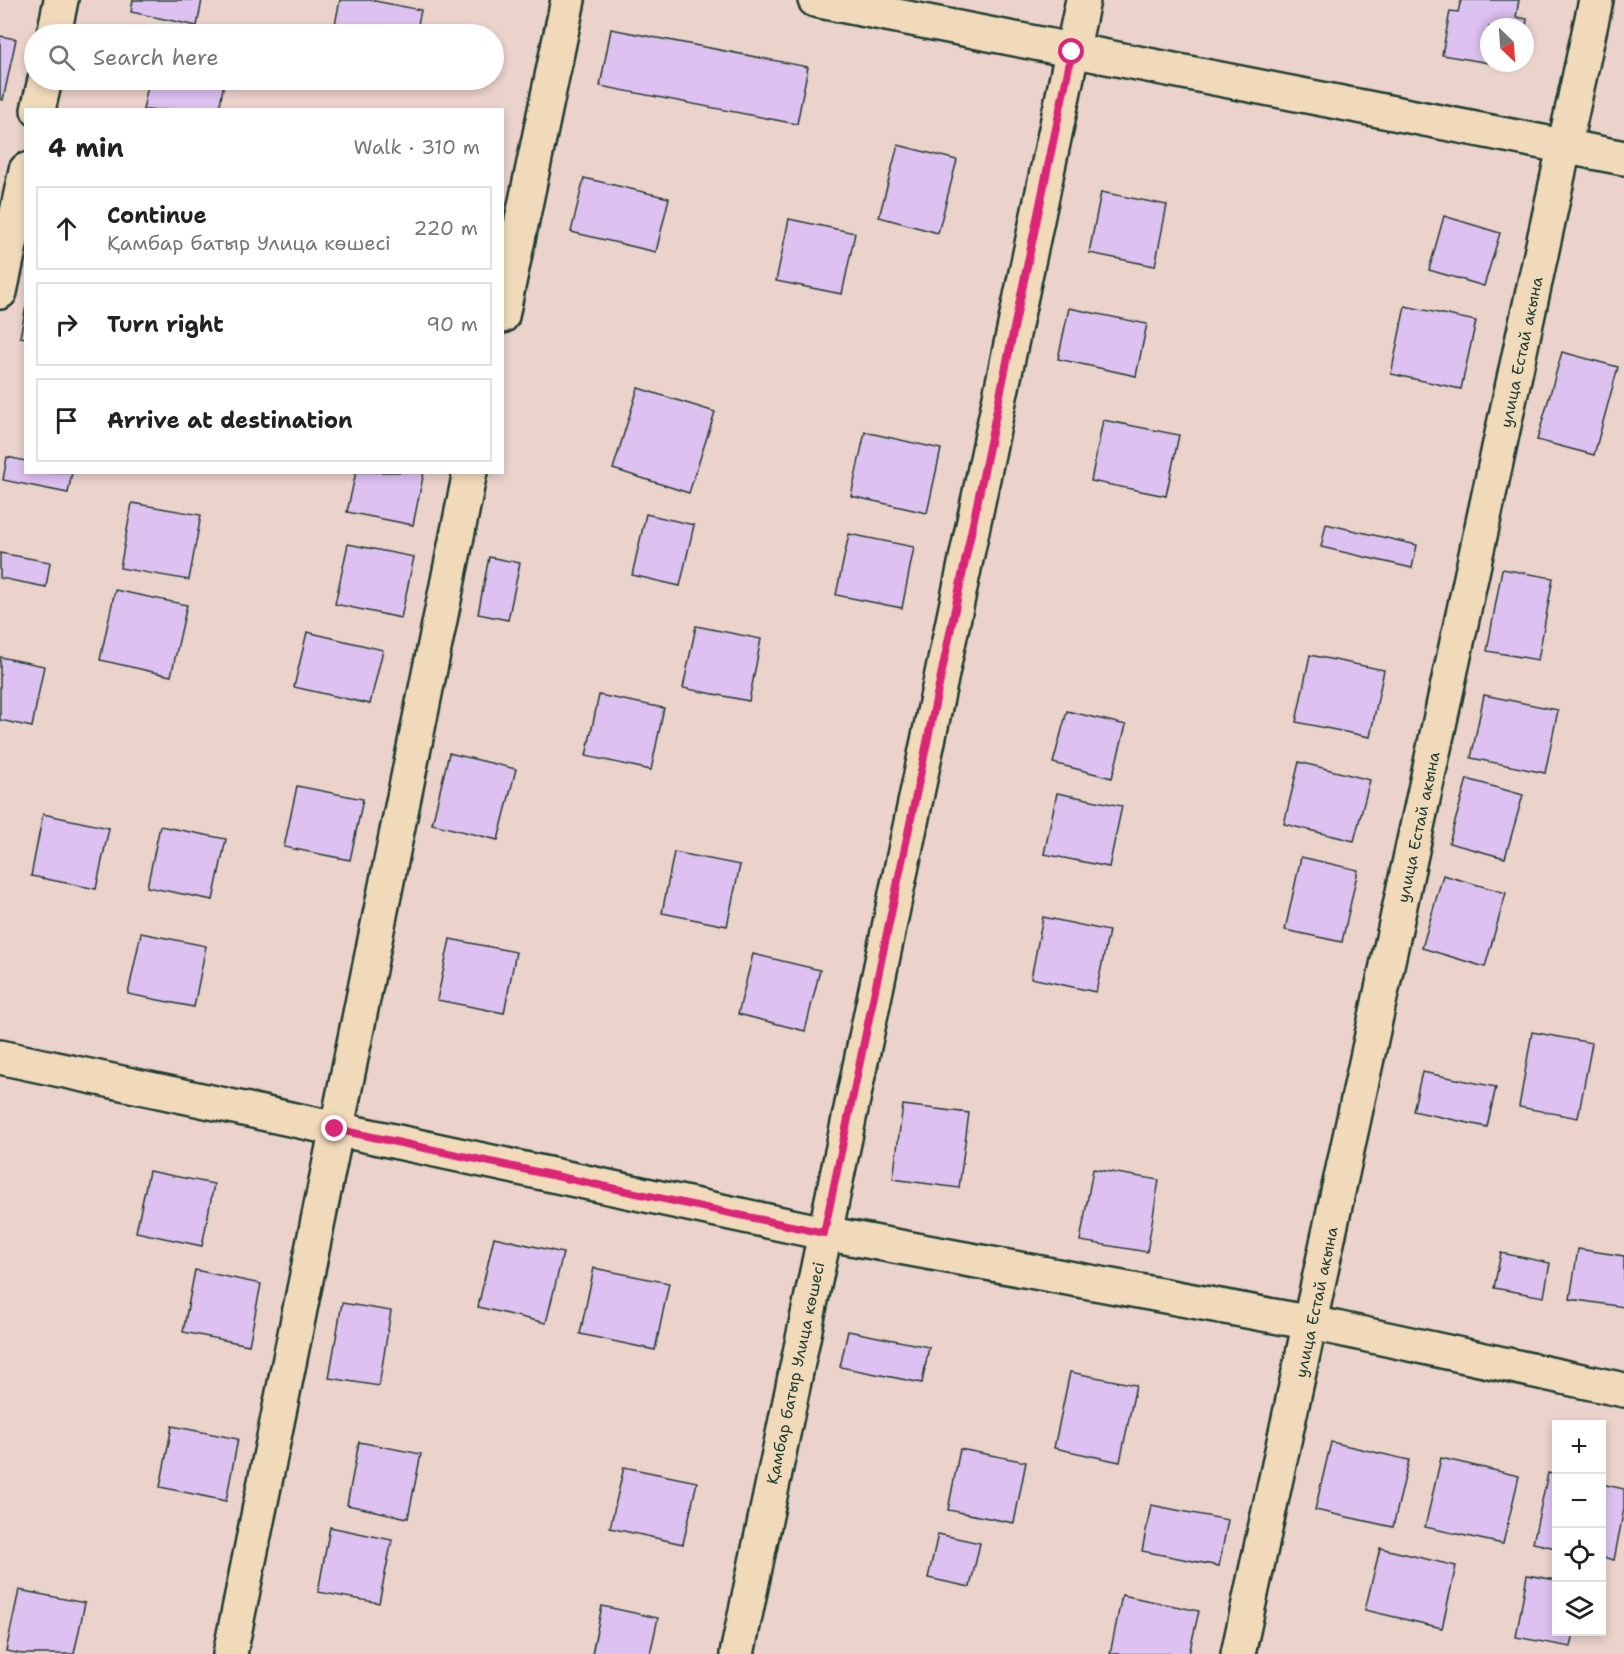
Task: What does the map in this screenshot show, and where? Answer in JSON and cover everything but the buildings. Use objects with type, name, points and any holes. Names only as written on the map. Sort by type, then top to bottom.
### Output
[{"type":"street","points":[[56,24],[61,0]]},
{"type":"street","points":[[504,306],[568,0]]},
{"type":"street","points":[[815,0],[1624,158]]},
{"type":"street","name":"Қамбар батыр Улица көшесі","points":[[737,1654],[1083,0]]},
{"type":"street","name":"улица Естай акына","points":[[1238,1654],[1312,1323],[1596,0]]},
{"type":"street","points":[[38,108],[43,90]]},
{"type":"street","points":[[0,292],[24,179]]},
{"type":"street","points":[[230,1654],[470,474]]},
{"type":"street","points":[[0,1057],[824,1233],[1312,1323],[1624,1390]]},
{"type":"route","points":[[335,1129],[824,1233],[1072,52]]}]
